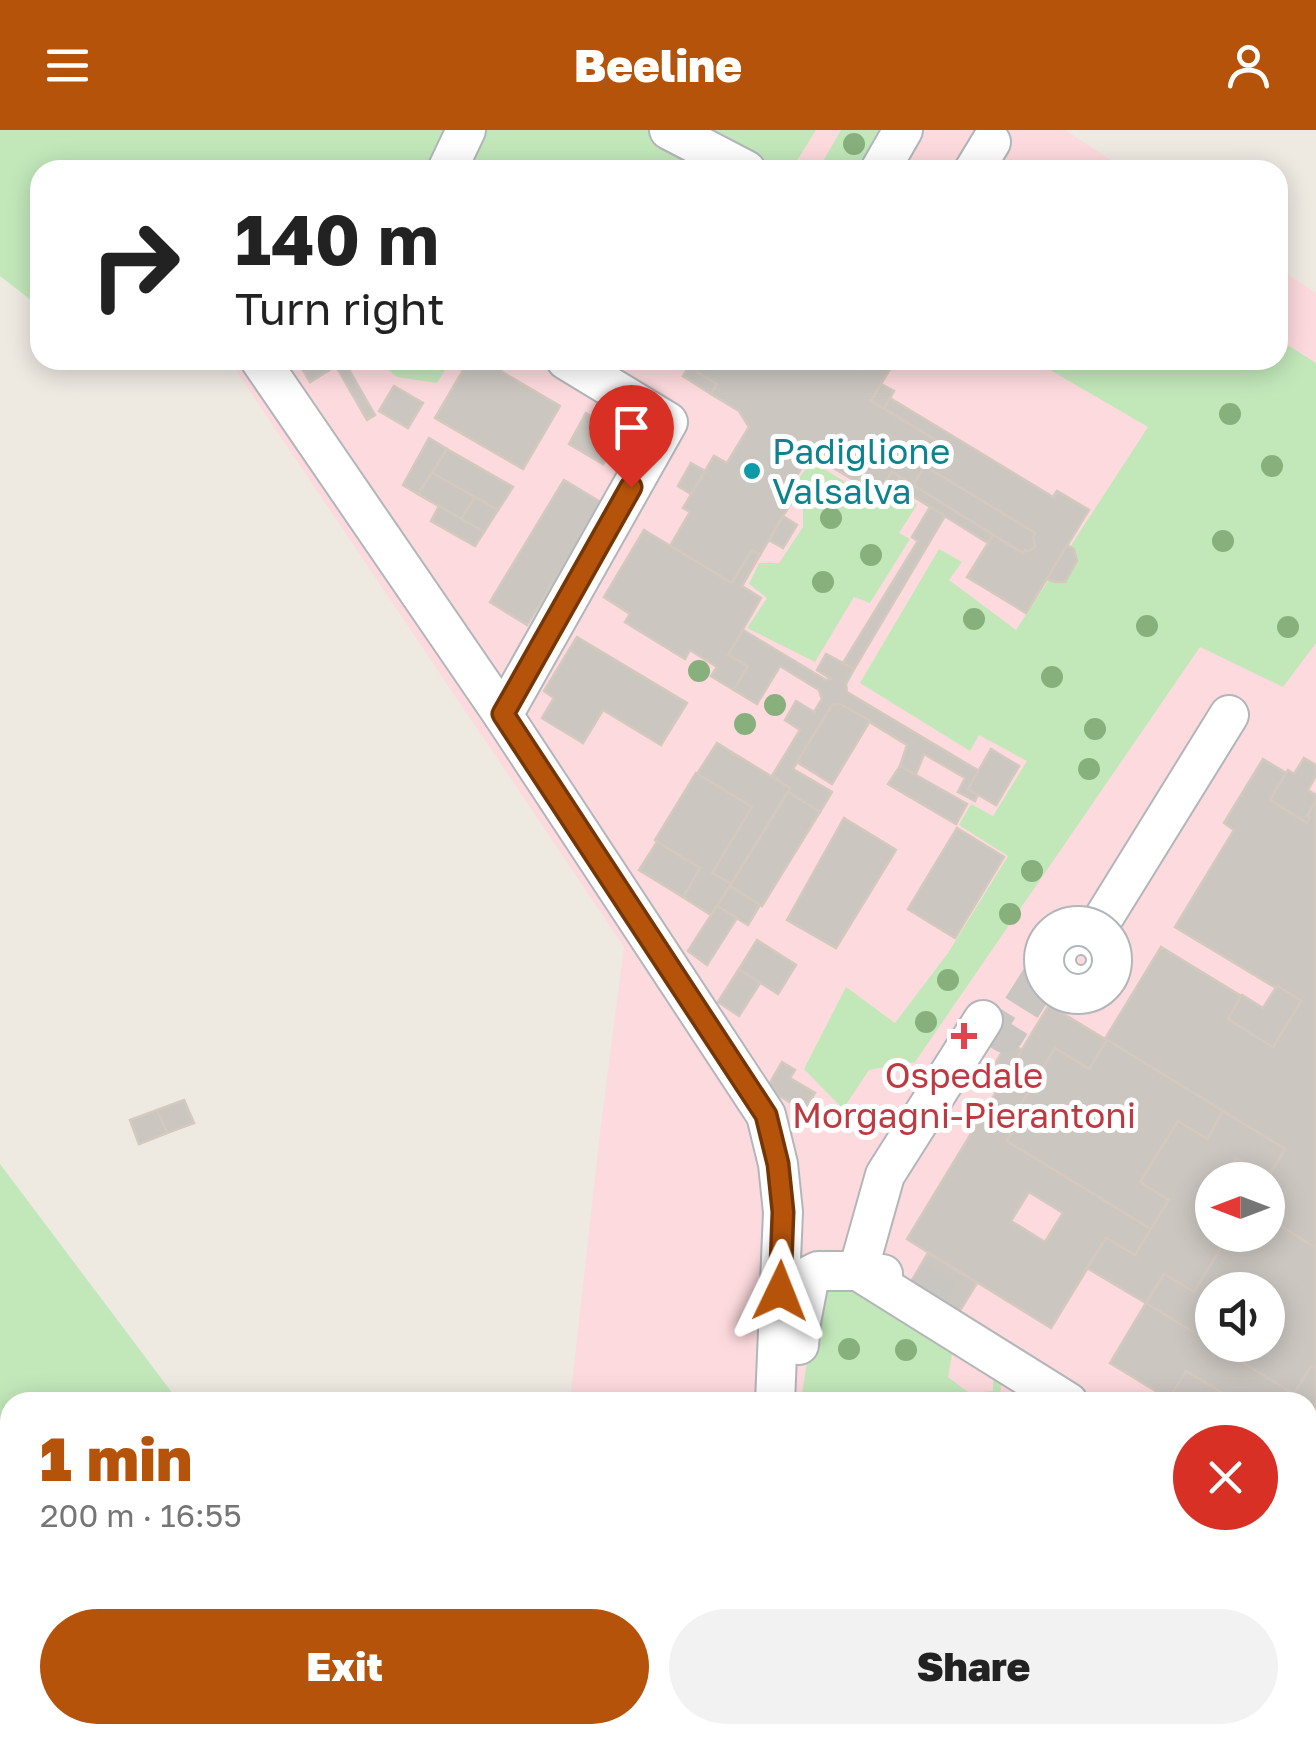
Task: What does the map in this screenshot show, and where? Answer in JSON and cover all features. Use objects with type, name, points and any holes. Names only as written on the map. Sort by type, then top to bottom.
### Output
[{"type":"street","points":[[452,160],[466,130]]},
{"type":"street","points":[[669,130],[727,160]]},
{"type":"street","points":[[886,160],[903,130]]},
{"type":"street","points":[[267,370],[503,714],[766,1115],[778,1164],[783,1212],[776,1392]]},
{"type":"street","points":[[503,714],[668,422],[582,370]]},
{"type":"street","points":[[1106,935],[1229,714]]},
{"type":"street","points":[[858,1270],[885,1175],[983,1020]]},
{"type":"street","points":[[858,1270],[1024,1391]]},
{"type":"street","points":[[796,1392],[801,1322],[810,1275],[818,1271],[858,1270],[912,1279]]},
{"type":"street","points":[[960,1311],[1023,1352],[1024,1391]]},
{"type":"shaded area","points":[[241,130],[1065,130],[1111,160],[227,160]]},
{"type":"shaded area","name":"Ospedale Morgagni-Pierantoni","points":[[1288,275],[1316,293],[1316,1392],[571,1392],[624,947],[236,370],[1288,370]]},
{"type":"green space","points":[[0,130],[816,130],[797,160],[30,160],[30,299],[0,276]]},
{"type":"green space","points":[[841,130],[890,130],[873,160],[824,160]]},
{"type":"green space","points":[[1288,345],[1316,363],[1316,643],[1283,687],[1200,647],[915,1062],[869,1070],[843,1109],[804,1069],[846,987],[895,1023],[948,953],[1008,856],[959,825],[971,804],[993,816],[1027,761],[979,735],[970,751],[860,683],[939,549],[962,562],[949,580],[1016,630],[1148,427],[1050,370],[1288,370]]},
{"type":"green space","points":[[388,370],[445,370],[437,383],[397,377]]},
{"type":"green space","points":[[819,466],[885,506],[899,493],[917,505],[899,533],[910,539],[870,603],[854,597],[815,662],[747,628],[767,598],[749,584],[759,563],[779,563],[803,527],[803,502],[789,491],[805,470]]},
{"type":"green space","points":[[0,1164],[171,1392],[0,1392]]},
{"type":"green space","points":[[851,1285],[953,1349],[948,1377],[968,1392],[802,1392],[817,1294]]},
{"type":"green space","points":[[993,1378],[1001,1382],[1000,1392],[981,1392],[993,1391]]},
{"type":"building","points":[[303,370],[329,370],[310,382]]},
{"type":"building","points":[[338,370],[349,370],[375,415],[367,420]]},
{"type":"building","points":[[463,370],[499,370],[560,406],[523,469],[435,418]]},
{"type":"building","points":[[687,370],[698,370],[717,384],[711,394],[683,376]]},
{"type":"building","name":"Padiglione Valsalva","points":[[889,370],[871,401],[939,442],[913,485],[892,472],[883,485],[863,473],[857,482],[820,460],[804,464],[783,497],[792,502],[760,555],[752,550],[732,583],[670,546],[690,512],[683,508],[714,456],[727,463],[749,427],[739,411],[711,394],[717,384],[697,372]]},
{"type":"building","points":[[881,384],[894,391],[884,408],[871,401]]},
{"type":"building","points":[[394,386],[423,403],[408,428],[379,411]]},
{"type":"building","points":[[890,398],[1053,497],[1057,491],[1089,510],[1026,613],[967,577],[993,535],[1023,553],[1035,547],[1035,533],[925,466],[939,442],[884,408]]},
{"type":"building","points":[[586,413],[621,433],[603,464],[569,444]]},
{"type":"building","points":[[429,438],[447,449],[418,494],[403,485]]},
{"type":"building","points":[[447,449],[513,487],[498,510],[432,473]]},
{"type":"building","points":[[691,463],[705,471],[691,494],[678,486]]},
{"type":"building","points":[[925,466],[1035,533],[1035,547],[1023,553],[913,485]]},
{"type":"building","points":[[892,472],[900,477],[886,500],[857,482],[863,473],[883,485]]},
{"type":"building","points":[[432,473],[475,497],[461,519],[418,494]]},
{"type":"building","points":[[900,477],[993,535],[988,543],[895,485]]},
{"type":"building","points":[[564,480],[602,503],[527,625],[490,602]]},
{"type":"building","points":[[475,497],[498,510],[484,532],[461,519]]},
{"type":"building","points":[[439,506],[484,532],[475,546],[431,521]]},
{"type":"building","points":[[930,507],[945,516],[854,669],[843,663],[918,541],[912,537]]},
{"type":"building","points":[[783,516],[797,525],[783,548],[769,540]]},
{"type":"building","points":[[644,530],[732,583],[752,550],[760,555],[742,586],[761,598],[728,655],[748,666],[734,690],[711,676],[717,667],[690,650],[685,659],[625,622],[630,614],[604,597]]},
{"type":"building","points":[[1067,545],[1074,549],[1077,561],[1065,582],[1047,579]]},
{"type":"building","points":[[743,630],[826,680],[831,679],[817,670],[826,654],[854,669],[846,684],[847,692],[979,771],[968,789],[978,795],[975,801],[958,792],[965,778],[924,754],[916,774],[900,766],[907,745],[840,704],[832,705],[793,769],[832,792],[820,812],[788,792],[790,788],[772,776],[800,730],[785,720],[796,701],[814,712],[822,699],[819,690],[780,666],[757,704],[734,690],[748,666],[728,655]]},
{"type":"building","points":[[577,637],[687,703],[661,745],[603,710],[583,743],[542,718],[554,698],[544,691]]},
{"type":"building","points":[[840,704],[870,721],[832,784],[797,762],[832,705]]},
{"type":"building","points":[[717,743],[790,788],[731,884],[712,873],[752,807],[697,774]]},
{"type":"building","points":[[991,749],[1019,766],[996,805],[968,789]]},
{"type":"building","points":[[1304,758],[1316,765],[1316,775],[1308,790],[1316,795],[1316,801],[1307,823],[1270,800],[1288,770],[1294,774]]},
{"type":"building","points":[[1263,759],[1286,773],[1270,800],[1307,823],[1316,801],[1316,1248],[1285,1229],[1285,1162],[1277,1162],[1285,1149],[1107,1040],[1089,1069],[1055,1048],[1020,1106],[1026,1110],[1007,1141],[1151,1229],[1135,1255],[1106,1238],[1051,1328],[907,1239],[1049,1005],[1105,1039],[1161,947],[1241,996],[1228,1019],[1273,1047],[1301,1001],[1175,927],[1234,830],[1224,823]],"holes":[[[1029,1192],[1063,1213],[1045,1242],[1011,1221]]]},
{"type":"building","points":[[900,766],[967,804],[956,824],[888,784]]},
{"type":"building","points":[[696,773],[752,807],[712,873],[731,884],[711,915],[683,897],[700,868],[655,840]]},
{"type":"building","points":[[788,792],[820,812],[762,906],[730,886]]},
{"type":"building","points":[[844,818],[896,850],[836,948],[787,920]]},
{"type":"building","points":[[957,828],[1004,857],[955,938],[908,909]]},
{"type":"building","points":[[657,842],[700,868],[683,897],[639,870]]},
{"type":"building","points":[[730,886],[760,905],[748,925],[717,906]]},
{"type":"building","points":[[717,906],[737,918],[707,965],[688,951]]},
{"type":"building","points":[[757,940],[796,965],[778,994],[739,969]]},
{"type":"building","points":[[739,969],[760,983],[739,1016],[718,1002]]},
{"type":"building","points":[[1277,986],[1301,1001],[1273,1047],[1228,1019],[1242,995],[1263,1008]]},
{"type":"building","points":[[1107,1040],[1223,1111],[1207,1139],[1178,1121],[1140,1182],[1169,1200],[1151,1229],[1007,1141],[1026,1110],[1020,1106],[1055,1048],[1089,1069]]},
{"type":"building","points":[[1008,1042],[1022,1050],[1006,1075],[993,1067]]},
{"type":"building","points":[[782,1062],[795,1070],[790,1078],[815,1093],[804,1111],[767,1088]]},
{"type":"building","points":[[184,1100],[194,1123],[167,1133],[157,1110]]},
{"type":"building","points":[[157,1110],[167,1133],[139,1144],[130,1120]]},
{"type":"building","points":[[1223,1111],[1285,1149],[1277,1162],[1242,1162],[1236,1158],[1234,1162],[1195,1162],[1195,1252],[1219,1252],[1206,1272],[1195,1272],[1194,1292],[1164,1274],[1146,1303],[1087,1268],[1106,1238],[1135,1255],[1169,1200],[1140,1182],[1178,1121],[1207,1139]]},
{"type":"building","points":[[1285,1229],[1316,1248],[1316,1365],[1311,1366],[1295,1392],[1242,1362],[1285,1362],[1285,1272],[1206,1272],[1219,1252],[1285,1252]]},
{"type":"building","points":[[928,1253],[977,1283],[953,1322],[905,1292]]},
{"type":"building","points":[[1164,1274],[1194,1292],[1195,1333],[1146,1303]]},
{"type":"building","points":[[1146,1303],[1195,1333],[1195,1362],[1242,1362],[1291,1392],[1221,1392],[1186,1371],[1173,1392],[1158,1392],[1110,1363]]},
{"type":"building","points":[[1316,1365],[1316,1392],[1295,1392],[1311,1366]]},
{"type":"building","points":[[1186,1371],[1221,1392],[1173,1392]]},
{"type":"tunnel","points":[[983,1020],[1005,1034],[1058,950]]},
{"type":"tunnel","points":[[913,1279],[960,1311]]},
{"type":"place","name":"Padiglione Valsalva","points":[[752,471]]},
{"type":"place","name":"Ospedale Morgagni-Pierantoni","points":[[964,1036]]},
{"type":"route","points":[[631,487],[503,714],[766,1115],[778,1164],[783,1212],[780,1291]]}]
